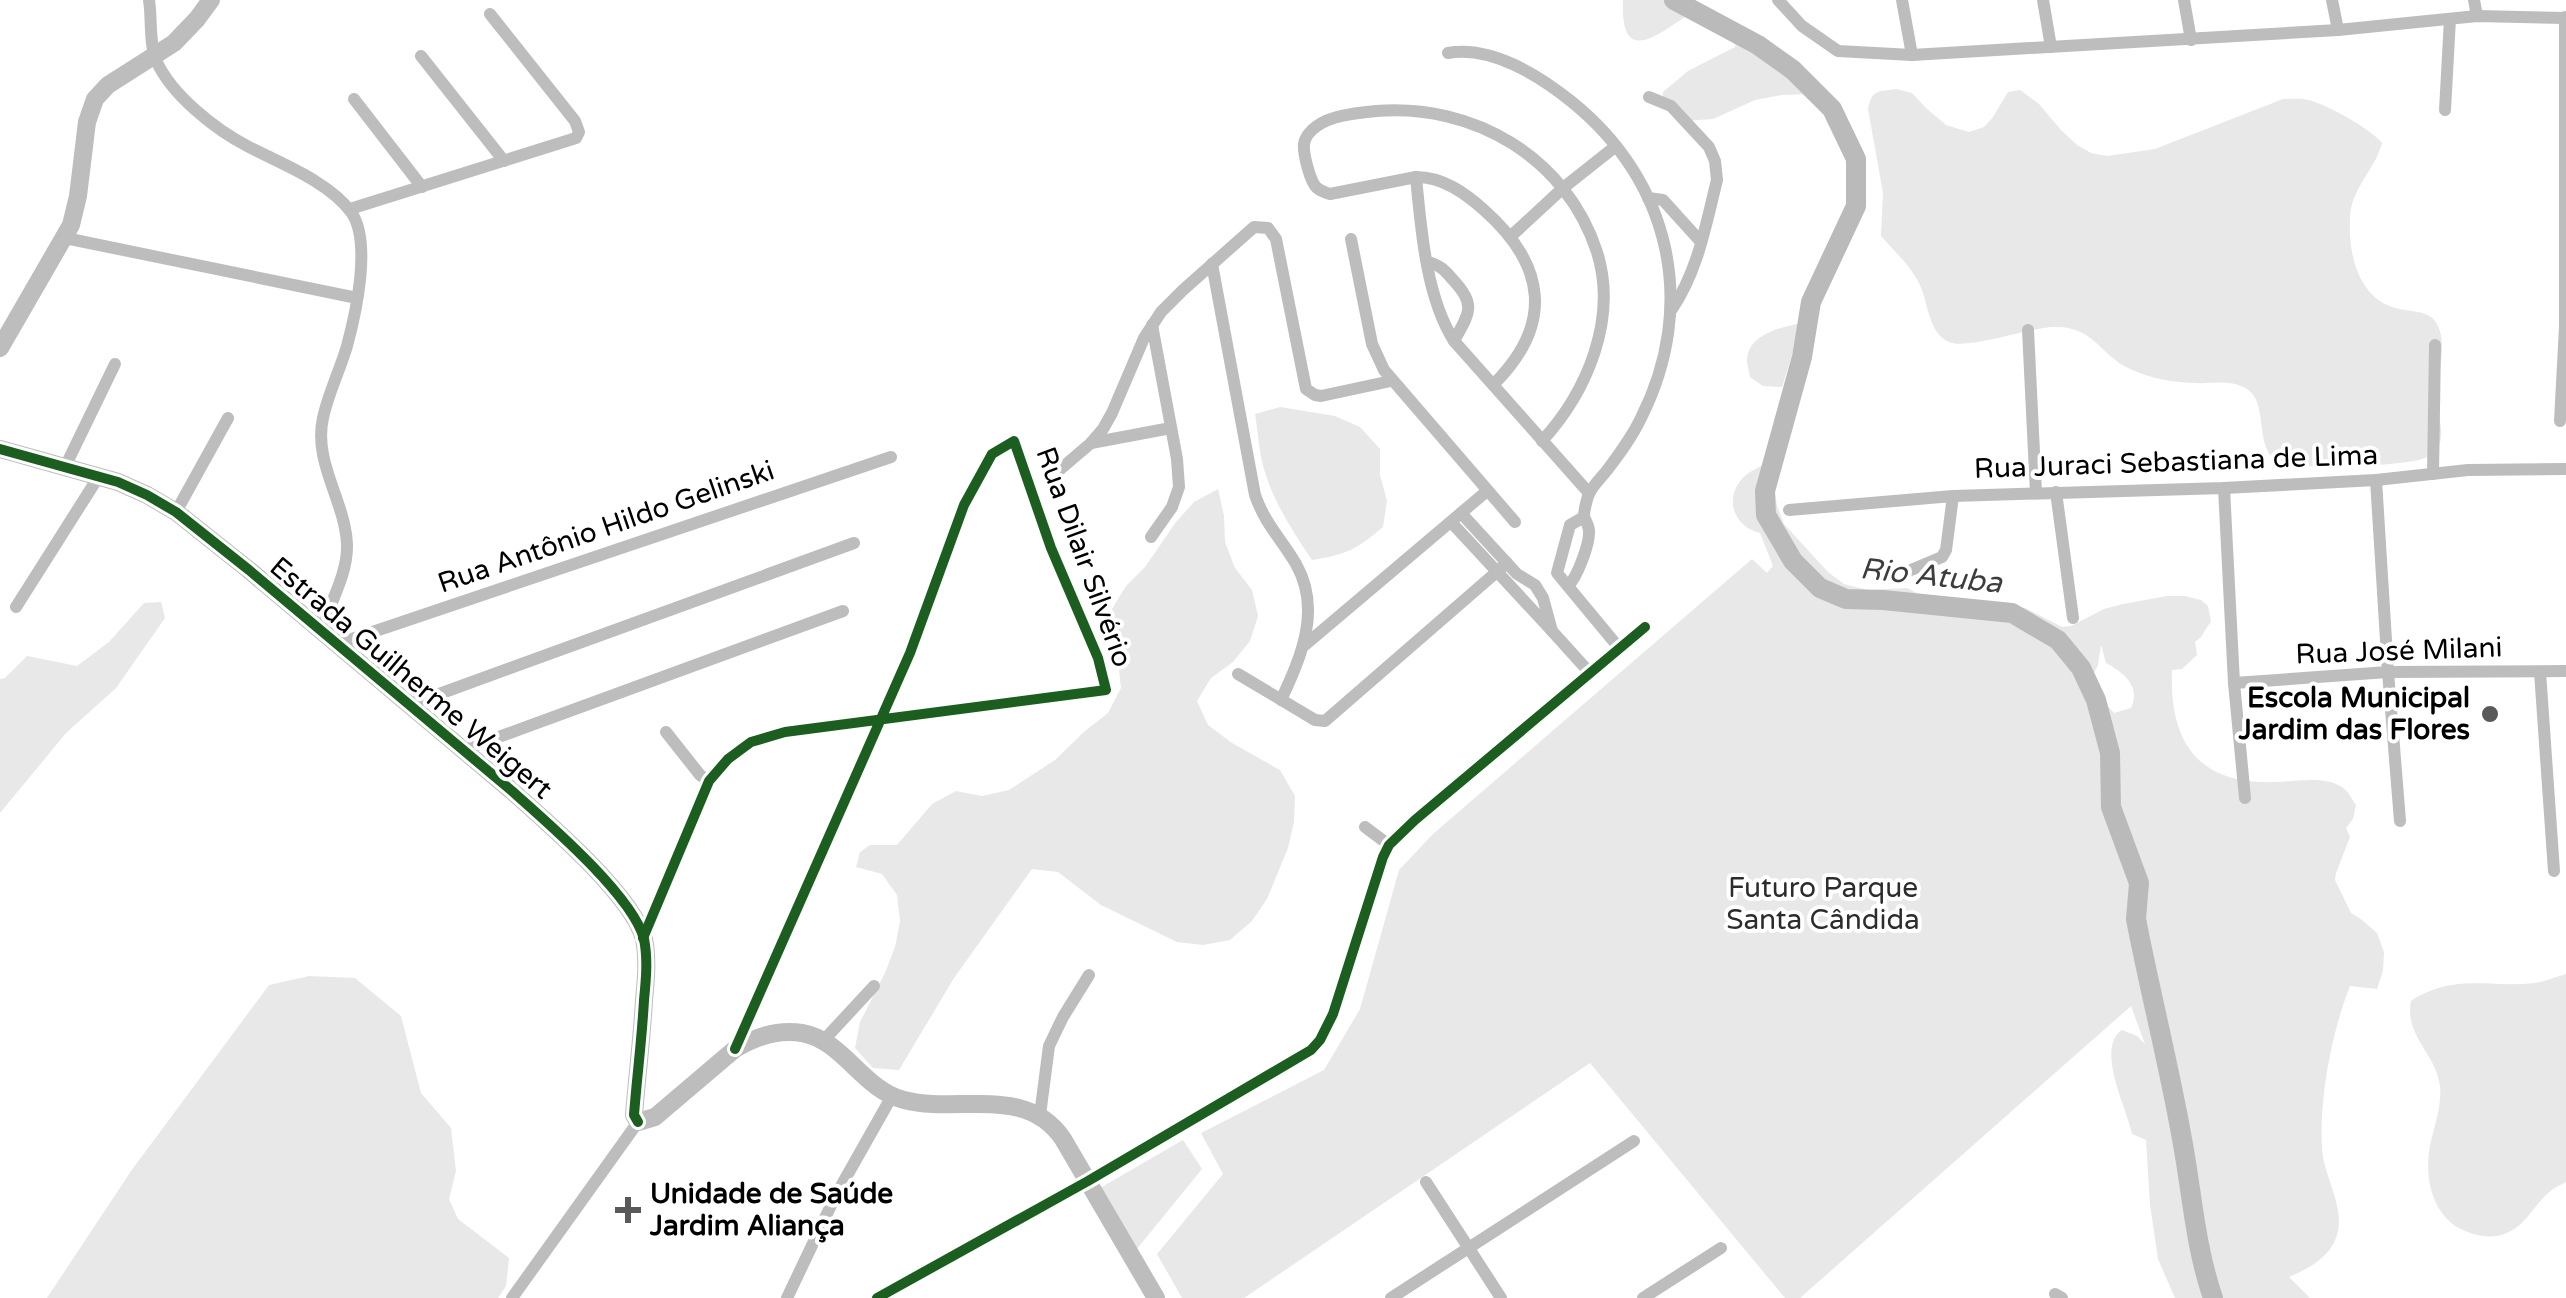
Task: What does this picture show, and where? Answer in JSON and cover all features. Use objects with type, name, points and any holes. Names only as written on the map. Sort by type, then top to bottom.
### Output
[{"type":"street","points":[[149,0],[154,56],[169,84],[246,146],[303,174],[350,210],[360,230],[357,298],[321,430],[322,452],[342,514],[346,542],[344,567],[322,631]]},
{"type":"street","points":[[0,348],[65,238],[78,196],[95,99],[108,85],[186,32],[211,0]]},
{"type":"street","points":[[1778,0],[1802,26],[1838,51],[1912,56],[2338,30],[2476,16],[2565,18],[2565,326],[2560,420]]},
{"type":"street","points":[[1902,0],[1912,56]]},
{"type":"street","points":[[2043,0],[2051,47]]},
{"type":"street","points":[[2184,0],[2191,40]]},
{"type":"street","points":[[2332,0],[2338,30]]},
{"type":"street","points":[[2474,0],[2476,16]]},
{"type":"street","points":[[350,210],[572,140],[579,132],[579,126],[490,14]]},
{"type":"street","points":[[2445,110],[2450,19]]},
{"type":"street","points":[[1448,53],[1462,50],[1500,60],[1533,76],[1583,111],[1631,167],[1648,198],[1670,262],[1670,312],[1664,357],[1650,400],[1630,438],[1589,494],[1584,517],[1590,530],[1576,578],[1568,586]]},
{"type":"street","points":[[421,56],[504,161]]},
{"type":"street","points":[[1648,97],[1671,106],[1709,147],[1717,180],[1688,281],[1670,312]]},
{"type":"street","points":[[354,99],[422,187]]},
{"type":"street","points":[[1494,384],[1520,356],[1530,335],[1534,312],[1534,290],[1528,269],[1510,238],[1480,206],[1456,188],[1428,177],[1326,193],[1318,189],[1310,178],[1304,144],[1318,125],[1338,118],[1395,110],[1440,113],[1476,124],[1508,140],[1538,162],[1563,188],[1598,254],[1602,307],[1598,341],[1587,374],[1572,403],[1542,441]]},
{"type":"street","points":[[1510,238],[1563,188],[1616,146]]},
{"type":"street","points":[[1416,178],[1438,313],[1454,341],[1589,494]]},
{"type":"street","points":[[1648,198],[1663,200],[1701,242]]},
{"type":"street","points":[[1057,472],[1091,443],[1112,413],[1152,324],[1171,301],[1249,230],[1258,227],[1273,233],[1278,247],[1306,389],[1321,396],[1392,381]]},
{"type":"street","points":[[65,238],[357,298]]},
{"type":"street","points":[[1351,239],[1376,357],[1392,381],[1515,522]]},
{"type":"street","points":[[1428,262],[1442,268],[1468,298],[1468,315],[1454,341]]},
{"type":"street","points":[[1212,264],[1255,496],[1267,523],[1294,560],[1308,614],[1305,645],[1281,700]]},
{"type":"street","points":[[1152,324],[1177,459],[1178,487],[1172,507],[1152,538]]},
{"type":"street","points":[[2028,330],[2036,493]]},
{"type":"street","points":[[2433,474],[2435,345]]},
{"type":"street","points":[[65,467],[114,364]]},
{"type":"street","points":[[176,512],[228,418]]},
{"type":"street","points":[[1091,443],[1171,428]]},
{"type":"street","name":"Rua Dilair Silvério","points":[[1014,441],[1056,560],[1098,658],[1106,690],[881,719],[975,482],[992,454],[1014,441]]},
{"type":"street","name":"Estrada Guilherme Weigert","points":[[0,450],[99,476],[135,489],[176,512],[464,750],[552,828],[614,890],[634,914],[643,938],[646,978],[634,1115],[638,1122]]},
{"type":"street","name":"Rua Antônio Hildo Gelinski","points":[[337,644],[890,456]]},
{"type":"street","name":"Rua Juraci Sebastiana de Lima","points":[[1788,510],[1953,496],[2224,488],[2376,480],[2468,470],[2566,469]]},
{"type":"street","points":[[16,607],[99,476]]},
{"type":"street","points":[[2376,480],[2400,821]]},
{"type":"street","points":[[2224,488],[2234,683],[2245,798]]},
{"type":"street","points":[[1305,645],[1487,491]]},
{"type":"street","points":[[2056,492],[2073,618]]},
{"type":"street","points":[[1911,570],[1942,557],[1946,550],[1953,496]]},
{"type":"street","points":[[1456,517],[1501,568],[1524,603],[1590,674]]},
{"type":"street","points":[[1584,517],[1570,525],[1557,573],[1620,649]]},
{"type":"street","points":[[409,705],[854,543]]},
{"type":"street","points":[[1501,568],[1535,585],[1552,631]]},
{"type":"street","points":[[1238,674],[1320,722],[1501,568]]},
{"type":"street","points":[[1524,603],[1540,592]]},
{"type":"street","points":[[464,750],[842,611]]},
{"type":"street","points":[[877,1298],[1088,1181],[1300,1057],[1320,1040],[1333,1014],[1373,882],[1390,845],[1645,627]]},
{"type":"street","name":"Rua José Milani","points":[[2234,683],[2388,672],[2566,671]]},
{"type":"street","points":[[2540,672],[2554,871]]},
{"type":"street","points":[[643,938],[717,770],[740,749],[766,736],[881,719]]},
{"type":"street","points":[[735,1049],[881,719]]},
{"type":"street","points":[[666,732],[709,781]]},
{"type":"street","points":[[1364,827],[1390,845]]},
{"type":"street","points":[[1040,1116],[1049,1046],[1089,975]]},
{"type":"street","points":[[823,1041],[874,986]]},
{"type":"street","points":[[512,1298],[638,1122],[654,1117],[735,1049],[762,1036],[804,1033],[823,1041],[892,1096],[924,1103],[995,1104],[1040,1116],[1058,1131],[1156,1298]]},
{"type":"street","points":[[787,1298],[836,1194],[892,1096]]},
{"type":"street","points":[[1391,1298],[1634,1142]]},
{"type":"street","points":[[1426,1182],[1501,1298]]},
{"type":"street","points":[[1643,1298],[1721,1248]]},
{"type":"green space","points":[[1623,0],[1677,0],[1696,10],[1646,40],[1636,40],[1629,35],[1624,22]]},
{"type":"green space","points":[[1738,31],[1774,53],[1813,94],[1755,100],[1713,119],[1683,121],[1662,107],[1663,92],[1688,71],[1735,47]]},
{"type":"green space","points":[[1896,89],[1912,93],[1946,125],[1969,132],[1984,127],[2008,92],[2020,90],[2039,104],[2077,145],[2107,156],[2155,149],[2283,99],[2309,100],[2358,124],[2382,143],[2351,207],[2353,257],[2370,293],[2392,307],[2430,316],[2438,326],[2442,342],[2437,394],[2441,433],[2436,451],[2410,462],[2369,465],[2283,462],[2267,450],[2256,399],[2241,386],[2145,375],[2119,363],[2087,335],[2067,328],[2042,328],[1958,344],[1942,338],[1915,276],[1881,236],[1883,193],[1868,109],[1874,95]]},
{"type":"green space","points":[[1802,323],[1782,387],[1763,386],[1750,377],[1747,360],[1753,344],[1767,333]]},
{"type":"green space","points":[[1280,407],[1335,416],[1360,427],[1380,449],[1380,475],[1387,501],[1383,527],[1366,541],[1334,556],[1312,560],[1278,504],[1262,462],[1255,414]]},
{"type":"green space","name":"Futuro Parque Santa Cândida","points":[[1770,461],[1784,524],[1844,584],[1867,590],[1907,588],[1930,600],[2025,608],[2062,627],[2123,604],[2167,596],[2201,600],[2208,606],[2211,621],[2195,642],[2197,655],[2182,669],[2172,670],[2176,718],[2193,754],[2226,776],[2248,781],[2334,783],[2356,805],[2346,828],[2350,837],[2335,880],[2351,913],[2377,933],[2384,952],[2383,971],[2377,989],[2350,986],[2332,1044],[2322,1147],[2339,1227],[2322,1257],[2289,1277],[2310,1298],[2175,1298],[2158,1259],[2146,1140],[2132,1134],[2112,1064],[2114,1039],[2122,1030],[2145,1044],[2131,1006],[1800,1298],[1785,1298],[1590,1063],[1244,1298],[1182,1298],[1157,1254],[1223,1174],[1201,1133],[1324,1070],[1360,1009],[1399,870],[1433,834],[1752,559],[1767,573],[1773,566],[1760,533],[1744,525],[1733,504],[1741,480]],"holes":[[[2101,645],[2106,663],[2132,687],[2131,708],[2114,713],[2106,704],[2094,673]]]},
{"type":"green space","points":[[1218,489],[1225,542],[1235,568],[1252,590],[1258,616],[1250,641],[1233,662],[1211,678],[1197,701],[1208,725],[1280,770],[1295,796],[1288,848],[1267,899],[1252,921],[1230,940],[1203,945],[1177,942],[1101,905],[1058,872],[1032,869],[954,978],[899,1070],[873,1068],[855,1048],[860,1022],[895,947],[900,921],[897,895],[882,874],[856,867],[860,852],[870,845],[897,845],[932,804],[956,791],[982,796],[1009,790],[1055,760],[1108,713],[1121,688],[1112,609],[1176,522],[1194,502]]},
{"type":"green space","points":[[161,602],[165,618],[116,688],[66,733],[0,813],[0,679],[27,656],[77,666],[109,642],[144,603]]},
{"type":"green space","points":[[2566,974],[2566,1182],[2549,1192],[2515,1229],[2493,1236],[2470,1233],[2445,1216],[2433,1195],[2428,1158],[2440,1086],[2412,1024],[2411,1001],[2457,984],[2535,983]]},
{"type":"green space","points":[[309,976],[355,978],[401,1016],[421,1093],[451,1128],[456,1171],[449,1199],[458,1219],[509,1258],[506,1286],[498,1298],[47,1298],[131,1171],[269,985]]},
{"type":"green space","points":[[1183,1140],[1202,1169],[1136,1250],[1100,1188]]},
{"type":"waterway","name":"Rio Atuba","points":[[1674,0],[1758,45],[1793,70],[1832,109],[1856,159],[1856,206],[1811,302],[1802,357],[1765,491],[1766,515],[1793,561],[1820,588],[1846,599],[2012,613],[2058,640],[2081,668],[2096,700],[2110,753],[2111,807],[2139,883],[2136,919],[2213,1298]]},
{"type":"cycle path","points":[[643,938],[709,781],[728,759],[751,742],[785,732],[1106,690],[1098,658],[1051,548],[1014,441],[992,454],[964,505],[910,653],[735,1049]]},
{"type":"cycle path","points":[[0,449],[118,482],[176,512],[512,791],[607,881],[637,922],[646,954],[634,1115],[638,1122]]},
{"type":"cycle path","points":[[877,1298],[1088,1181],[1311,1050],[1333,1014],[1389,845],[1645,627]]},
{"type":"place","name":"Escola Municipal Jardim das Flores","points":[[2490,714]]},
{"type":"place","name":"Unidade de Saúde Jardim Aliança","points":[[628,1210]]}]
